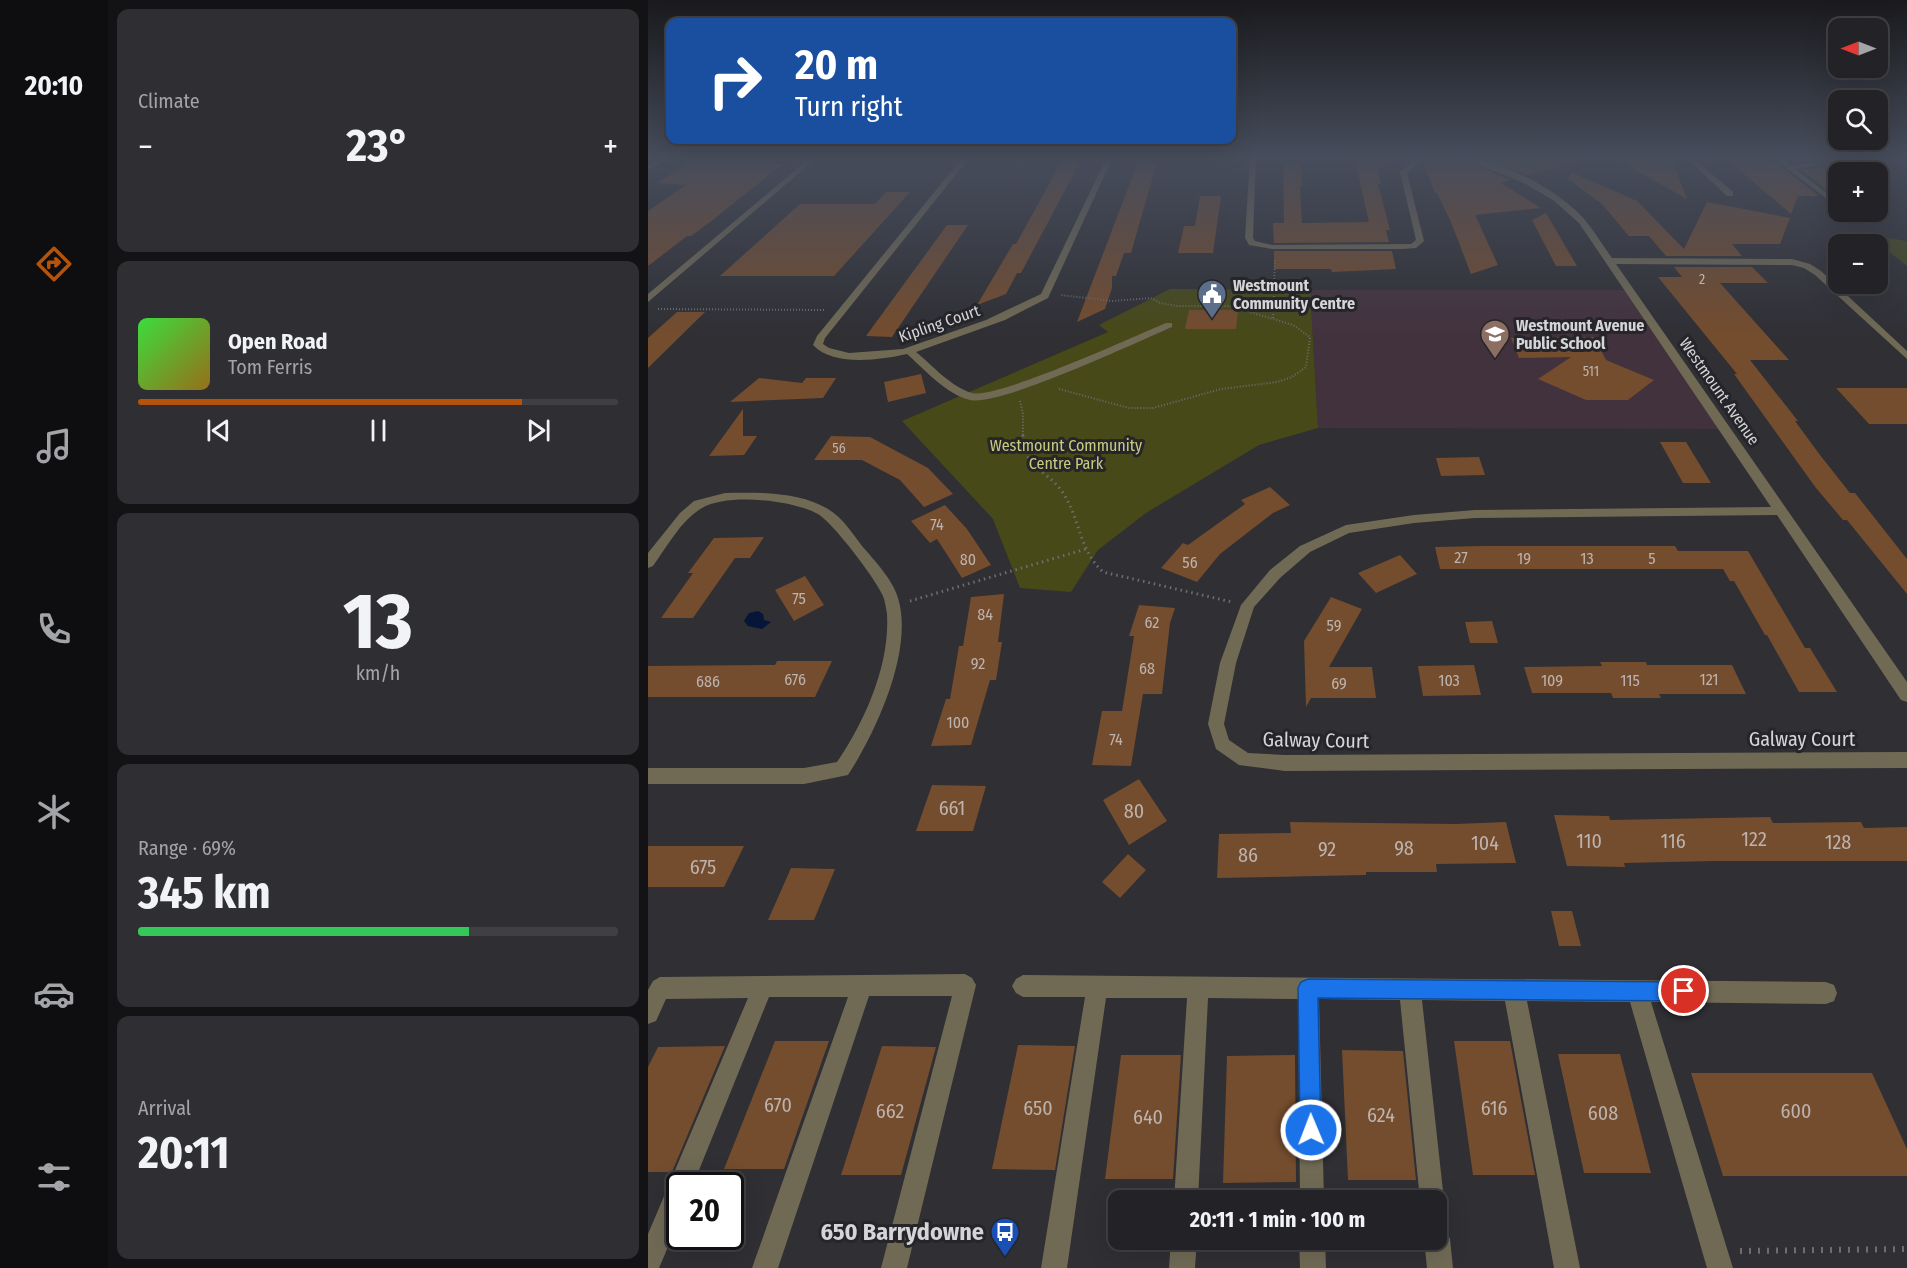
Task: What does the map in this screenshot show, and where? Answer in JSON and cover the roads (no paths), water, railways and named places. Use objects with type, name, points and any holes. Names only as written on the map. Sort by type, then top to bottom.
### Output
[{"type":"street","points":[[648,298],[745,216]]},
{"type":"street","name":"Kipling Court","points":[[919,216],[820,338],[818,345],[822,350],[830,354],[843,355],[909,351],[980,326],[1039,300],[1047,293],[1083,216]]},
{"type":"street","points":[[1250,216],[1249,238],[1252,243],[1276,247],[1402,247],[1418,244],[1419,236],[1413,216]]},
{"type":"street","name":"Westmount Avenue","points":[[1577,216],[1783,511],[1907,695]]},
{"type":"street","points":[[1610,261],[1779,261],[1807,266],[1818,273],[1907,356]]},
{"type":"street","points":[[909,351],[963,395],[982,397],[1032,382],[1169,325]]},
{"type":"street","points":[[648,563],[688,512],[699,504],[729,497],[773,499],[808,505],[825,512],[882,582],[891,598],[894,625],[884,680],[857,747],[842,768],[804,776],[648,776]]},
{"type":"street","name":"Galway Court","points":[[1783,511],[1475,514],[1377,523],[1346,529],[1305,549],[1275,574],[1248,605],[1228,663],[1216,724],[1222,744],[1245,760],[1297,763],[1907,760]]},
{"type":"street","points":[[648,1013],[654,988],[965,985],[894,1268]]},
{"type":"street","points":[[765,1268],[862,986]]},
{"type":"street","points":[[1023,986],[1826,993]]},
{"type":"street","points":[[686,1172],[763,987]]},
{"type":"street","points":[[1054,1268],[1097,987]]},
{"type":"street","points":[[1187,1190],[1198,987]]},
{"type":"street","points":[[1308,988],[1312,1190]]},
{"type":"street","points":[[1410,989],[1431,1190]]},
{"type":"street","points":[[1514,990],[1567,1268]]},
{"type":"street","points":[[1637,991],[1717,1260]]},
{"type":"street","points":[[648,1264],[666,1221]]},
{"type":"street","points":[[1182,1268],[1183,1250]]},
{"type":"street","points":[[1312,1250],[1313,1268]]},
{"type":"street","points":[[1438,1250],[1440,1268]]},
{"type":"water","points":[[758,611],[763,614],[764,620],[771,622],[762,629],[748,626],[744,621],[749,613]]},
{"type":"place","name":"Westmount Community Centre","points":[[1212,320]]},
{"type":"place","name":"Westmount Avenue Public School","points":[[1495,360]]},
{"type":"place","name":"650 Barrydowne","points":[[1005,1258]]},
{"type":"park label","name":"Westmount Community Centre Park","points":[[1066,454]]}]
